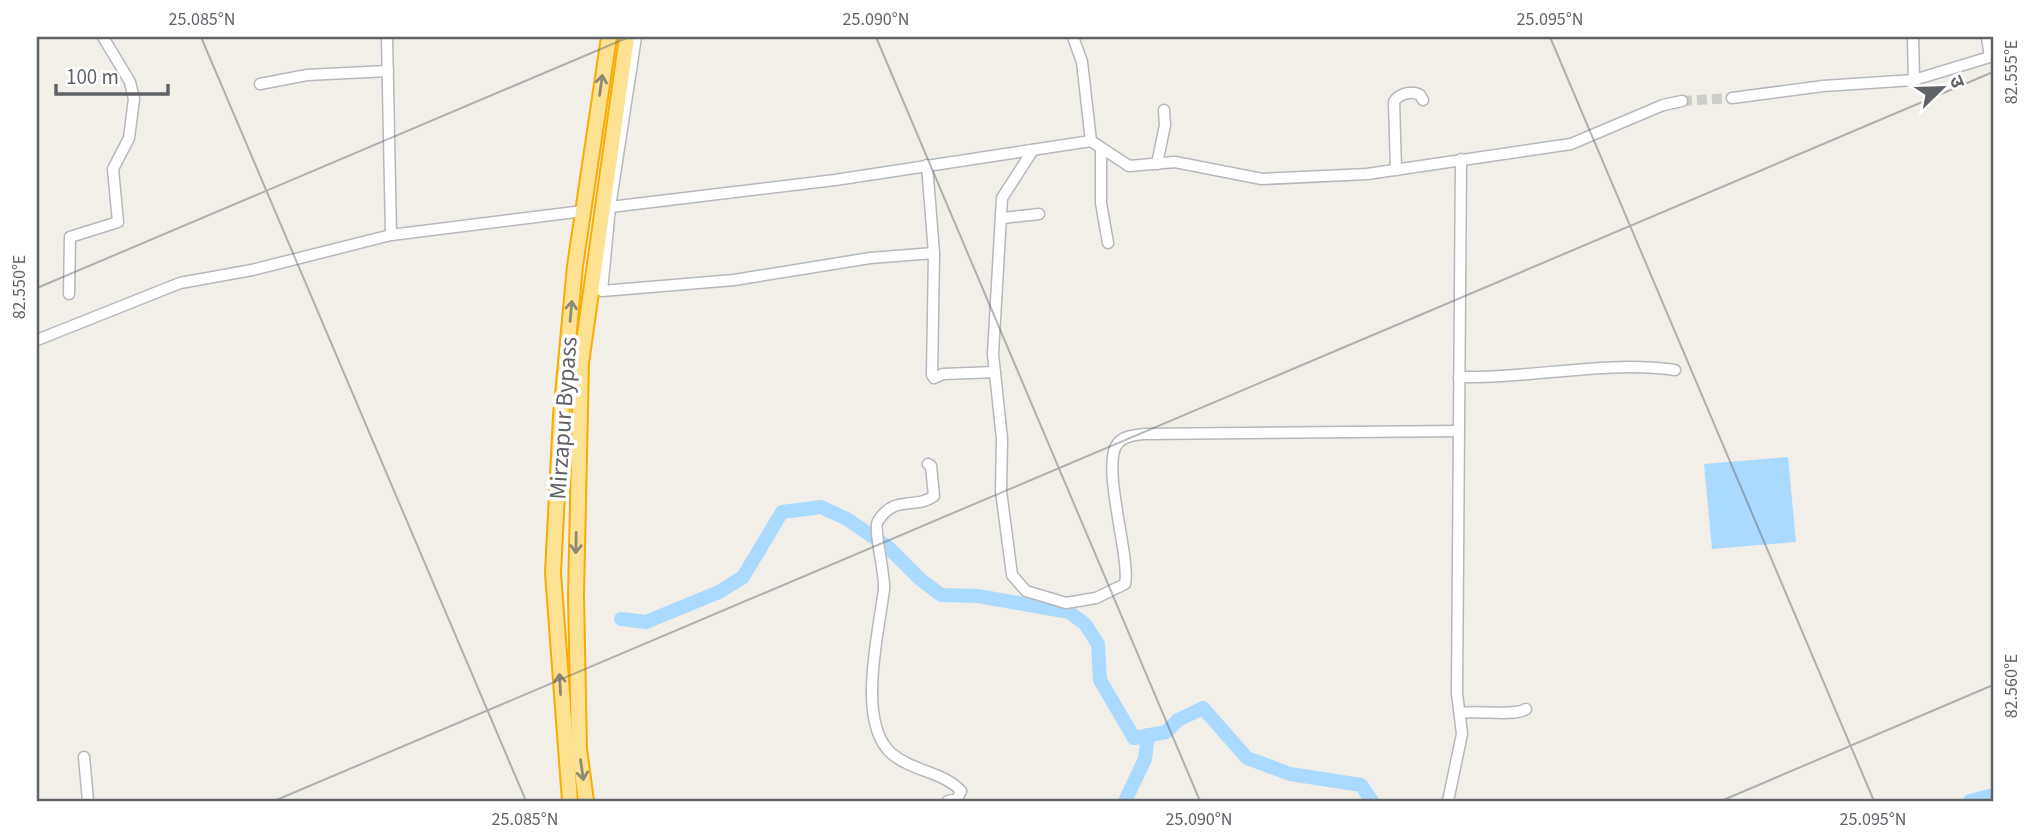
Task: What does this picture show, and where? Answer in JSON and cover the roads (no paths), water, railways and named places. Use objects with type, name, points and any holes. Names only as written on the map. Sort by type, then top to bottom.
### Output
[{"type":"highway","name":"Mirzapur Bypass","points":[[570,801],[554,573],[561,416],[583,211],[609,37]]},
{"type":"highway","points":[[586,801],[579,749],[576,595],[581,363],[627,37]]},
{"type":"street","points":[[69,294],[70,237],[118,222],[113,169],[130,132],[134,99],[130,82],[103,37]]},
{"type":"street","points":[[387,37],[391,236]]},
{"type":"street","points":[[636,37],[610,207],[602,291],[734,280],[857,260],[934,253]]},
{"type":"street","points":[[1073,37],[1082,62],[1091,141]]},
{"type":"street","points":[[1913,37],[1914,80]]},
{"type":"street","points":[[1732,98],[1823,86],[1914,80],[1992,56],[1987,37]]},
{"type":"street","points":[[260,84],[307,75],[388,71]]},
{"type":"street","points":[[1396,170],[1394,102],[1400,95],[1412,92],[1420,95],[1423,100]]},
{"type":"street","points":[[610,207],[835,180],[1091,141],[1129,166],[1175,162],[1262,179],[1367,174],[1571,144],[1662,105],[1682,101]]},
{"type":"street","points":[[1157,164],[1165,125],[1164,110]]},
{"type":"street","points":[[1101,148],[1100,190],[1108,243]]},
{"type":"street","points":[[1033,150],[1004,191],[993,354],[1002,439],[1002,491],[1012,575],[1026,591],[1057,602],[1081,602],[1117,590],[1125,584],[1115,506],[1114,453],[1119,442],[1126,438],[1144,434],[1458,430]]},
{"type":"street","points":[[1448,801],[1461,734],[1457,693],[1461,159]]},
{"type":"street","points":[[927,165],[934,253],[933,377],[995,372]]},
{"type":"street","points":[[37,340],[180,283],[252,270],[391,236],[583,211]]},
{"type":"street","points":[[1003,218],[1039,214]]},
{"type":"street","points":[[1459,377],[1499,378],[1641,365],[1675,370]]},
{"type":"street","points":[[928,464],[931,466],[933,496],[894,504],[877,521],[876,533],[884,565],[884,589],[872,667],[875,684],[871,713],[890,753],[934,777],[952,782],[961,791],[957,799],[948,801]]},
{"type":"street","points":[[1461,713],[1477,710],[1519,714],[1526,709]]},
{"type":"street","points":[[84,757],[88,801]]},
{"type":"water","points":[[1788,457],[1796,542],[1712,549],[1704,464]]},
{"type":"waterway","points":[[621,619],[646,622],[719,592],[743,577],[782,512],[821,507],[847,519],[888,547],[920,579],[941,595],[978,596],[1069,612],[1085,624],[1098,644],[1100,680],[1134,738],[1166,732],[1178,720],[1203,708],[1247,758],[1290,774],[1361,785],[1372,801]]},
{"type":"waterway","points":[[1125,801],[1145,759],[1148,735]]},
{"type":"waterway","points":[[1970,801],[1993,795]]},
{"type":"tunnel","points":[[1682,101],[1732,98]]}]
